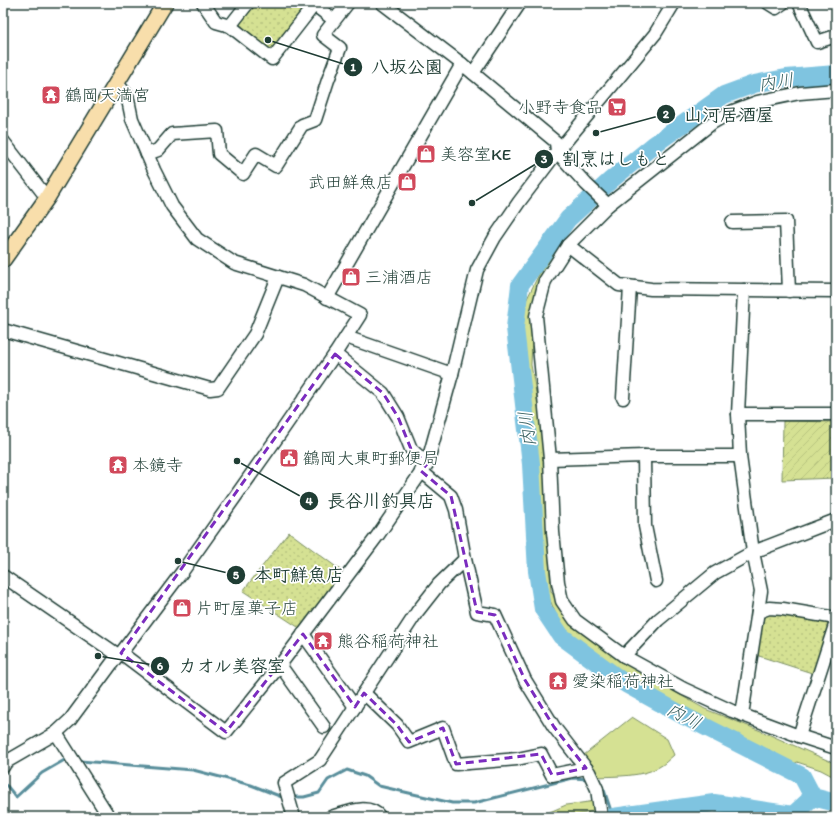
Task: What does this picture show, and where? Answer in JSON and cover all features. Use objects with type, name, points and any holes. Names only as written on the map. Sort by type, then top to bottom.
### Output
[{"type":"main road","points":[[3,260],[46,198],[165,3]]},
{"type":"street","points":[[203,3],[216,22],[230,26],[272,59],[313,4],[334,20]]},
{"type":"street","points":[[230,26],[248,3]]},
{"type":"street","points":[[147,154],[158,150],[172,134],[217,131],[219,154],[243,174],[256,154],[276,166],[302,125],[315,120],[340,48],[323,35],[348,3]]},
{"type":"street","points":[[382,3],[462,64],[556,142],[557,152],[586,184],[608,205]]},
{"type":"street","points":[[473,73],[520,3]]},
{"type":"street","points":[[3,576],[119,654],[226,732],[280,665],[378,535],[424,467],[452,374],[477,270],[495,237],[518,202],[654,34],[674,3]]},
{"type":"street","points":[[768,3],[776,8],[783,3]]},
{"type":"street","points":[[799,3],[817,42],[836,36]]},
{"type":"street","points":[[327,298],[462,64]]},
{"type":"street","points":[[3,767],[6,762],[56,733],[70,720],[182,572],[279,436],[360,315],[304,285],[234,263],[197,239],[172,206],[154,170],[132,119],[127,95],[117,83]]},
{"type":"street","points":[[836,90],[800,92],[757,102],[733,111],[712,123],[608,205],[568,245],[545,281],[536,316],[550,459],[553,532],[558,582],[562,601],[575,620],[624,656],[686,690],[742,715],[836,748]]},
{"type":"street","points":[[3,141],[46,198]]},
{"type":"street","points":[[732,222],[786,221],[789,291]]},
{"type":"street","points":[[568,245],[619,285],[630,287],[651,289],[836,291]]},
{"type":"street","points":[[3,330],[210,389],[218,388],[255,334],[278,277]]},
{"type":"street","points":[[623,398],[630,287]]},
{"type":"street","points":[[742,715],[761,591],[752,552],[740,456],[738,414],[744,290]]},
{"type":"street","points":[[346,337],[452,374]]},
{"type":"street","points":[[335,354],[383,393],[398,416],[411,449],[424,467],[451,496],[456,510],[464,559],[477,612],[495,615],[526,680],[554,726],[589,772],[597,789],[601,817]]},
{"type":"street","points":[[738,414],[836,414]]},
{"type":"street","points":[[550,459],[644,456],[740,456]]},
{"type":"street","points":[[644,456],[644,526],[656,581]]},
{"type":"street","points":[[624,656],[658,620],[715,573],[752,552],[836,520]]},
{"type":"street","points":[[294,817],[284,783],[320,760],[417,612],[440,584],[464,559]]},
{"type":"street","points":[[758,612],[769,608],[783,608],[836,618]]},
{"type":"street","points":[[799,736],[836,622]]},
{"type":"street","points":[[303,634],[355,707]]},
{"type":"street","points":[[280,665],[324,726]]},
{"type":"street","points":[[364,693],[396,725],[409,742],[444,728],[456,764],[517,759],[541,754],[552,775],[586,768]]},
{"type":"street","points":[[56,733],[109,817]]},
{"type":"street","points":[[330,817],[354,810],[360,813],[367,809],[374,811],[380,817]]},
{"type":"highlighted area","points":[[335,354],[383,393],[398,417],[411,449],[427,464],[421,471],[451,496],[477,612],[495,615],[525,680],[554,727],[586,768],[552,775],[541,754],[456,764],[443,728],[409,742],[397,725],[364,693],[355,707],[303,634],[226,732],[121,653]]},
{"type":"green space","points":[[252,3],[308,3],[272,55],[235,26]]},
{"type":"green space","points":[[599,205],[602,208],[558,253],[533,315],[531,365],[541,420],[551,591],[565,616],[636,670],[705,709],[761,731],[836,764],[836,778],[821,770],[797,762],[793,765],[779,760],[770,750],[752,745],[741,737],[677,705],[607,662],[569,634],[558,619],[549,598],[542,575],[538,470],[522,347],[521,311],[539,274],[555,249]]},
{"type":"green space","points":[[783,421],[836,422],[836,478],[782,480]]},
{"type":"green space","points":[[289,532],[343,572],[301,629],[243,591]]},
{"type":"green space","points":[[772,611],[834,620],[815,674],[756,655],[761,614]]},
{"type":"green space","points":[[632,717],[667,739],[674,755],[661,766],[645,773],[597,777],[584,755]]},
{"type":"green space","points":[[596,801],[596,811],[564,816],[551,816],[545,814],[566,805]]},
{"type":"waterway","name":"内川","points":[[836,74],[786,78],[754,84],[724,95],[655,144],[611,180],[568,219],[520,285],[515,328],[531,464],[537,571],[543,609],[561,636],[626,684],[686,717],[802,776],[813,797],[836,803]]},
{"type":"waterway","points":[[3,784],[7,786],[16,797],[42,773],[68,758]]},
{"type":"waterway","points":[[79,759],[80,761],[193,770],[251,785],[285,797]]},
{"type":"waterway","points":[[291,797],[304,797],[319,793],[328,780],[347,770],[365,776],[379,786],[452,803],[474,803],[573,778],[588,779]]},
{"type":"waterway","points":[[601,788],[604,790],[613,817]]},
{"type":"waterway","points":[[613,817],[714,803],[793,815],[813,797]]},
{"type":"place","name":"八坂公園","points":[[268,40]]},
{"type":"place","name":"鶴岡天満宮","points":[[51,95]]},
{"type":"place","name":"小野寺食品","points":[[617,107]]},
{"type":"place","name":"山河居酒屋","points":[[596,133]]},
{"type":"place","name":"美容室KE","points":[[426,154]]},
{"type":"place","name":"武田鮮魚店","points":[[407,182]]},
{"type":"place","name":"割烹はしもと","points":[[472,203]]},
{"type":"place","name":"三浦酒店","points":[[351,277]]},
{"type":"place","name":"鶴岡大東町郵便局","points":[[289,458]]},
{"type":"place","name":"長谷川釣具店","points":[[237,461]]},
{"type":"place","name":"本鏡寺","points":[[118,465]]},
{"type":"place","name":"本町鮮魚店","points":[[178,561]]},
{"type":"place","name":"片町屋菓子店","points":[[182,608]]},
{"type":"place","name":"熊谷稲荷神社","points":[[323,641]]},
{"type":"place","name":"カオル美容室","points":[[98,656]]},
{"type":"place","name":"愛染稲荷神社","points":[[558,681]]}]
